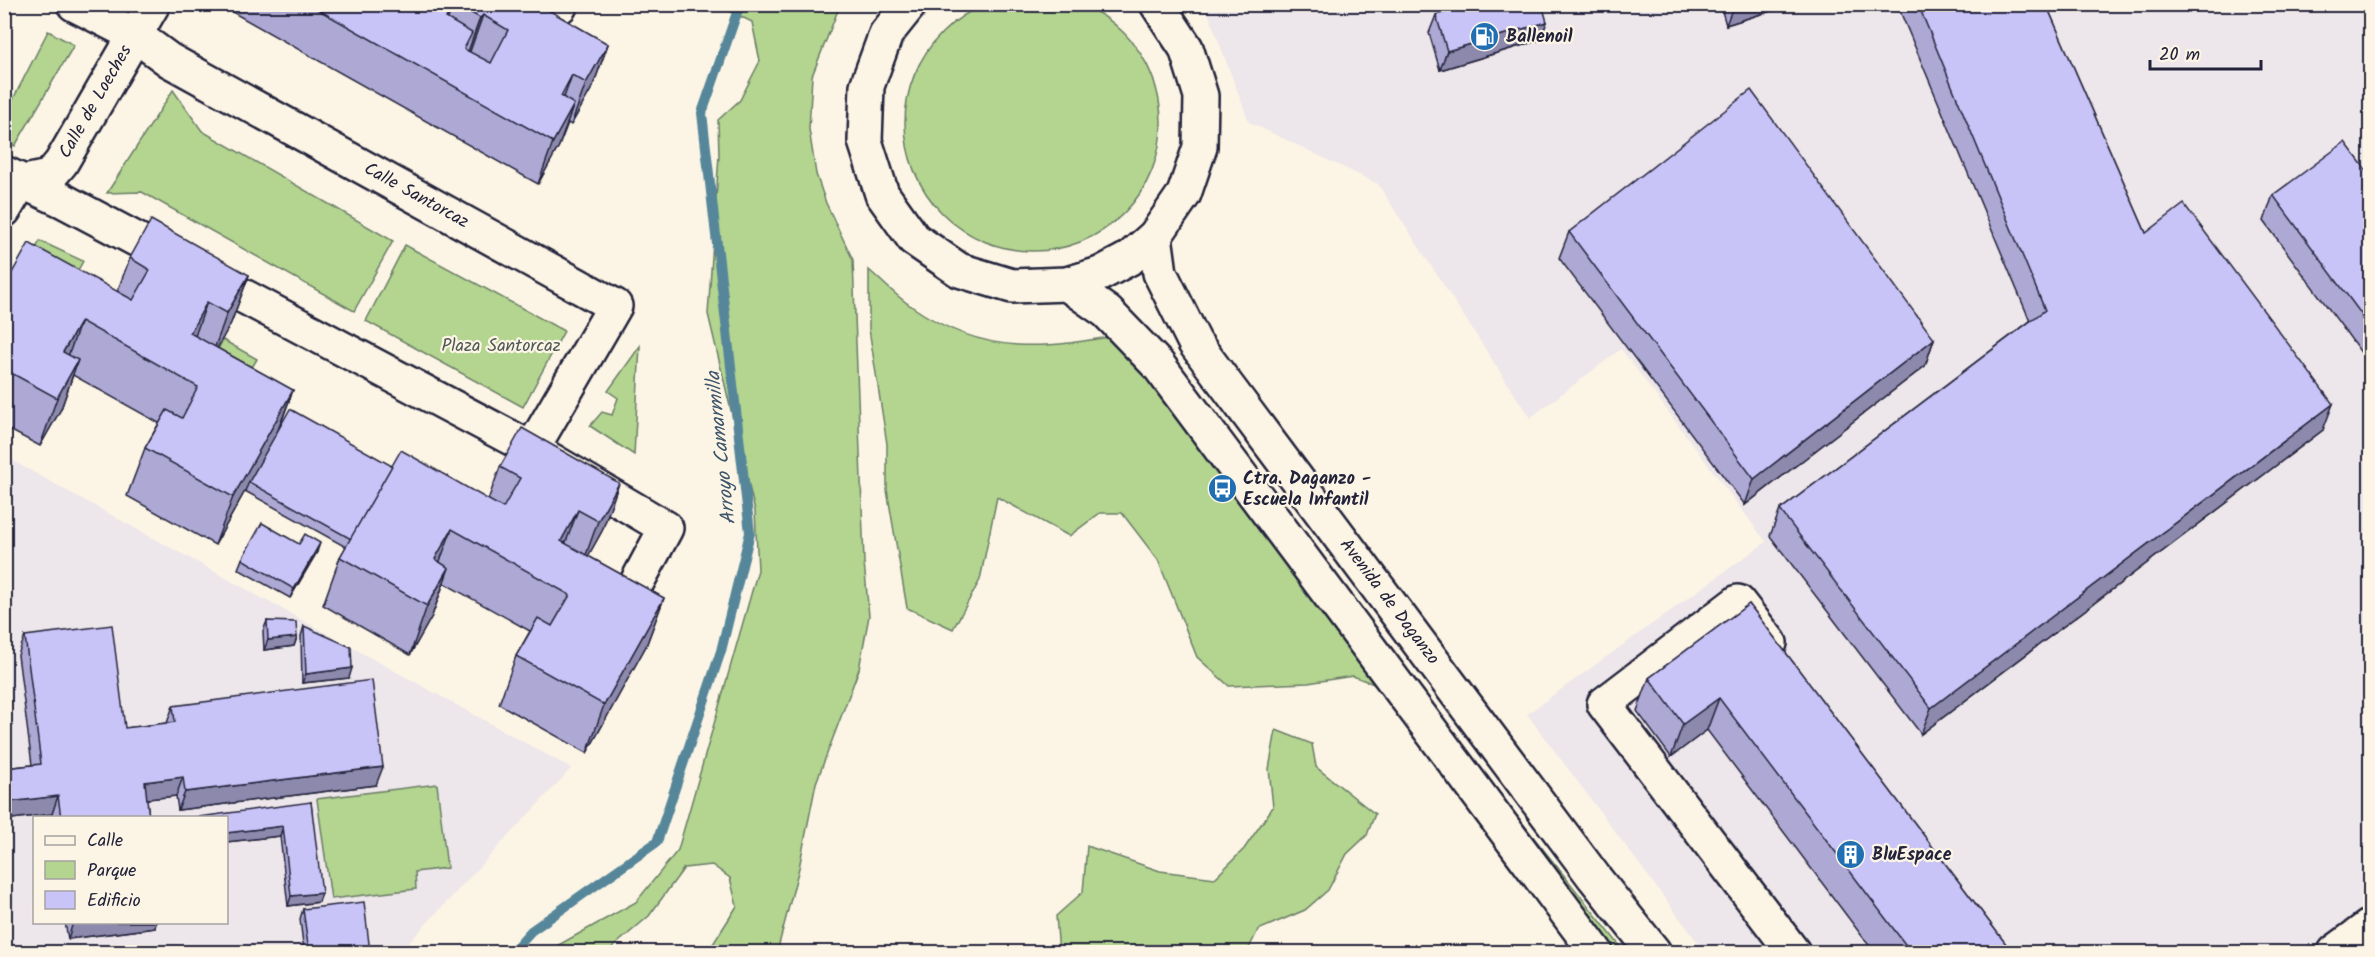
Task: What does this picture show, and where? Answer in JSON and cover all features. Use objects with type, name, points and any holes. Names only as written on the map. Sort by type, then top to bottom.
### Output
[{"type":"main road","name":"Calle Santorcaz","points":[[74,4],[135,35],[169,60],[615,306],[532,449]]},
{"type":"main road","name":"Calle de Loeches","points":[[10,188],[49,177],[61,163],[153,4]]},
{"type":"main road","points":[[910,4],[886,20],[867,86],[865,141],[882,194],[914,239],[959,270],[1012,286],[1067,284],[1100,274],[1130,258],[1155,236],[1184,194],[1200,147],[1201,96],[1186,48],[1158,5]]},
{"type":"main road","points":[[10,188],[62,200],[532,449],[666,528],[635,586]]},
{"type":"main road","name":"Avenida de Daganzo","points":[[1155,236],[1160,273],[1195,343],[1594,877],[1654,952]]},
{"type":"main road","points":[[1067,284],[1107,312],[1159,366],[1596,952]]},
{"type":"main road","points":[[1789,668],[1738,602],[1604,704],[1793,952]]},
{"type":"main road","points":[[2335,952],[2370,926]]},
{"type":"shaded area","points":[[1205,5],[2370,5],[2370,952],[1705,952],[1527,714],[1766,542],[1621,349],[1530,418],[1378,184],[1249,122]]},
{"type":"shaded area","points":[[4,456],[571,768],[400,952],[5,952]]},
{"type":"green space","points":[[1000,-1],[1066,-1],[1104,17],[1124,32],[1146,63],[1156,86],[1160,110],[1160,136],[1156,160],[1146,183],[1132,204],[1124,214],[1093,236],[1058,249],[1033,251],[1008,249],[984,241],[962,229],[942,214],[927,194],[915,172],[907,148],[905,123],[907,98],[920,63],[942,32],[952,24],[973,10]]},
{"type":"green space","points":[[717,5],[840,5],[812,76],[809,129],[816,174],[826,203],[853,260],[864,562],[869,616],[859,669],[816,783],[799,868],[777,952],[708,952],[737,906],[730,878],[712,865],[684,868],[649,916],[607,952],[546,952],[636,902],[678,850],[758,570],[755,511],[708,314],[719,155],[718,120],[740,100],[760,61],[752,22]]},
{"type":"green space","points":[[48,31],[74,45],[15,146],[5,141],[5,115]]},
{"type":"green space","points":[[173,90],[202,131],[393,241],[354,311],[142,192],[107,193]]},
{"type":"green space","points":[[40,241],[83,261],[60,303],[18,280]]},
{"type":"green space","name":"Plaza Santorcaz","points":[[405,245],[564,331],[523,407],[366,321]]},
{"type":"green space","points":[[869,270],[905,302],[939,323],[966,335],[992,342],[1045,345],[1132,333],[1625,952],[1600,952],[1384,688],[1353,676],[1308,683],[1229,686],[1197,657],[1158,560],[1122,513],[1100,513],[1069,536],[997,497],[980,580],[953,629],[907,608],[887,490],[887,444],[869,329]]},
{"type":"green space","points":[[223,340],[257,359],[232,402],[200,382]]},
{"type":"green space","points":[[640,346],[634,455],[590,426],[602,412],[612,415],[618,398],[608,391]]},
{"type":"green space","points":[[1276,730],[1312,744],[1316,767],[1375,814],[1367,835],[1347,854],[1328,890],[1305,910],[1258,930],[1247,952],[1059,952],[1056,916],[1083,892],[1087,846],[1160,871],[1215,878],[1244,849],[1273,807],[1269,769]]},
{"type":"green space","points":[[437,784],[447,868],[415,872],[416,889],[331,899],[317,799]]},
{"type":"building","points":[[308,4],[453,4],[446,18],[472,33],[464,49],[491,63],[508,30],[483,15],[480,18],[456,4],[538,4],[608,44],[586,83],[572,75],[561,96],[574,104],[553,142]]},
{"type":"building","points":[[1470,4],[1542,4],[1547,22],[1447,51],[1436,15]]},
{"type":"building","points":[[1918,4],[2046,4],[2146,233],[2184,204],[2333,404],[1931,708],[1780,510],[2045,310]]},
{"type":"building","points":[[1751,90],[1934,339],[1754,479],[1569,232]]},
{"type":"building","points":[[2345,142],[2370,175],[2370,326],[2273,195]]},
{"type":"building","points":[[151,220],[249,275],[227,313],[207,302],[190,333],[293,390],[233,497],[145,448],[167,410],[182,418],[198,387],[81,321],[63,352],[78,360],[57,398],[4,369],[4,287],[29,243],[133,300],[150,270],[130,258]]},
{"type":"building","points":[[290,409],[392,466],[351,539],[249,482]]},
{"type":"building","points":[[522,428],[619,483],[598,521],[578,510],[561,541],[664,598],[604,705],[516,656],[538,618],[552,626],[570,595],[452,529],[435,559],[449,568],[427,606],[340,557],[401,450],[503,508],[520,478],[500,467]]},
{"type":"building","points":[[262,523],[299,544],[305,534],[320,543],[294,589],[242,559]]},
{"type":"building","points":[[1749,604],[2012,952],[1911,952],[1719,698],[1683,724],[1649,678]]},
{"type":"building","points":[[267,621],[296,622],[297,637],[268,640]]},
{"type":"building","points":[[112,625],[125,728],[175,722],[173,706],[372,680],[383,767],[185,792],[183,777],[145,782],[149,816],[61,816],[58,796],[9,802],[5,768],[41,764],[25,636]]},
{"type":"building","points":[[304,626],[351,647],[352,668],[306,674]]},
{"type":"building","points":[[311,802],[322,893],[291,896],[283,826],[228,833],[228,816],[206,816]]},
{"type":"building","points":[[364,902],[370,952],[309,952],[303,909]]},
{"type":"waterway","name":"Arroyo Camarmilla","points":[[512,952],[531,931],[657,842],[721,651],[750,533],[702,113],[740,4]]},
{"type":"place","name":"Ballenoil","points":[[1485,37]]},
{"type":"place","name":"Ctra. Daganzo - Escuela Infantil","points":[[1222,489]]},
{"type":"place","name":"BluEspace","points":[[1851,855]]}]
